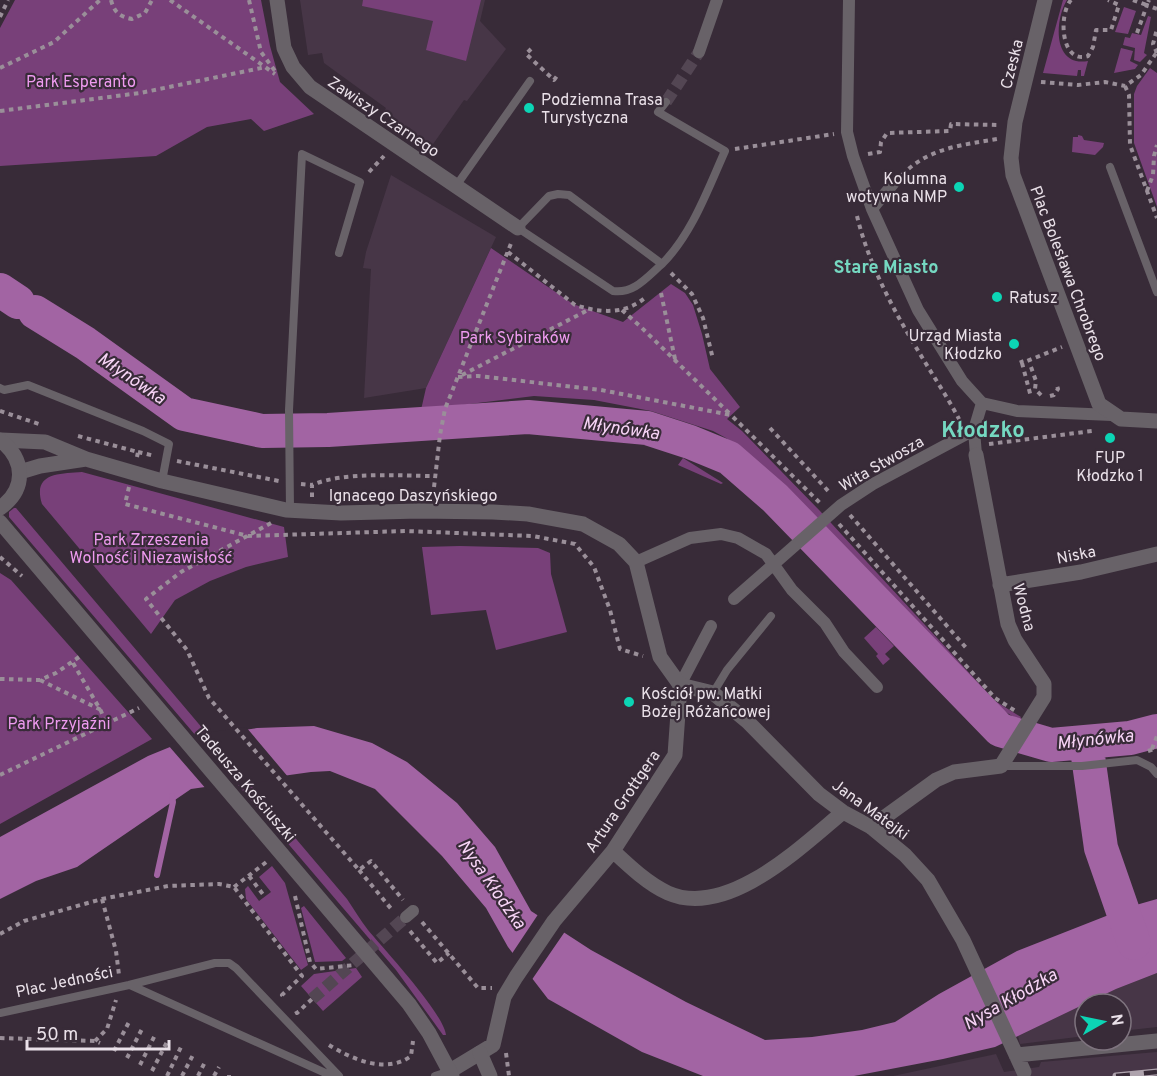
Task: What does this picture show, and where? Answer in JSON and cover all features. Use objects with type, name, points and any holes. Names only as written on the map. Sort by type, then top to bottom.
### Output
[{"type":"street","name":"Zawiszy Czarnego","points":[[276,0],[284,48],[293,67],[310,87],[456,186],[515,234]]},
{"type":"street","points":[[699,52],[717,0]]},
{"type":"street","points":[[849,0],[847,132],[853,156],[872,209],[918,310],[962,381],[982,403],[1017,411],[1112,415],[1121,419],[1157,422]]},
{"type":"street","name":"Czeska","points":[[1006,134],[1045,0]]},
{"type":"street","name":"Plac Bolesława Chrobrego","points":[[1006,134],[1018,191],[1100,404],[1112,415]]},
{"type":"street","points":[[872,209],[893,184]]},
{"type":"street","points":[[976,455],[974,430],[982,403]]},
{"type":"street","name":"Wita Stwosza","points":[[734,599],[835,511],[873,484],[974,430]]},
{"type":"street","points":[[0,440],[14,454],[20,472],[16,491],[0,508]]},
{"type":"street","name":"Ignacego Daszyńskiego","points":[[0,440],[45,442],[86,459],[162,481],[290,510],[340,513],[425,511],[528,514],[583,524],[619,544],[636,562]]},
{"type":"street","name":"Wodna","points":[[976,455],[1008,624],[1015,640],[1044,684],[1044,697],[1026,715],[1006,759]]},
{"type":"street","name":"Ignacego Daszyńskiego","points":[[20,472],[40,466],[86,459]]},
{"type":"street","name":"Tadeusza Kościuszki","points":[[0,522],[176,726],[275,855],[409,1004],[429,1033],[446,1074]]},
{"type":"street","points":[[713,623],[680,685],[660,657],[636,562],[690,538],[721,534],[738,538],[766,554],[792,590],[825,623],[844,652],[877,687]]},
{"type":"street","name":"Niska","points":[[1000,585],[1081,572],[1157,554]]},
{"type":"street","name":"Jana Matejki","points":[[680,685],[713,693],[748,722],[819,794],[843,812],[871,827],[905,855],[928,880],[963,940],[1024,1072]]},
{"type":"street","name":"Artura Grottgera","points":[[480,1053],[493,1045],[504,997],[516,977],[554,921],[613,851],[675,755],[680,685]]},
{"type":"street","points":[[871,827],[936,780],[954,772],[1006,759]]},
{"type":"street","points":[[613,851],[649,882],[669,893],[689,898],[722,895],[742,888],[769,871],[843,812]]},
{"type":"street","points":[[1013,1048],[1157,1041]]},
{"type":"street","points":[[446,1074],[480,1053],[490,1076]]},
{"type":"lane","points":[[456,186],[530,81]]},
{"type":"lane","name":"Zawiszy Czarnego","points":[[515,234],[613,291],[622,292],[633,289],[662,264],[682,239],[725,151],[658,112],[666,102]]},
{"type":"lane","points":[[290,510],[289,410],[302,154],[360,182],[339,253]]},
{"type":"lane","points":[[1110,167],[1157,292]]},
{"type":"lane","points":[[515,234],[549,196],[569,195],[662,264]]},
{"type":"lane","points":[[0,388],[4,390],[28,385],[143,431],[169,444],[162,481]]},
{"type":"lane","points":[[713,693],[727,670],[771,616]]},
{"type":"lane","points":[[1006,759],[1082,766],[1137,760],[1157,774]]},
{"type":"lane","points":[[129,985],[214,963],[229,963],[339,1076]]},
{"type":"lane","name":"Plac Jedności","points":[[0,1013],[129,985],[332,1076]]},
{"type":"path","points":[[0,17],[8,0]]},
{"type":"path","points":[[0,68],[54,42],[100,0]]},
{"type":"path","points":[[111,0],[118,14],[132,19],[146,14],[152,0]]},
{"type":"path","points":[[170,0],[279,76],[261,52],[249,0]]},
{"type":"path","points":[[1071,0],[1063,15],[1063,33],[1070,50],[1076,56],[1083,57],[1088,56],[1093,47],[1096,30],[1111,30],[1119,5],[1107,2],[1108,0]]},
{"type":"path","points":[[1133,0],[1157,9]]},
{"type":"path","points":[[1137,33],[1149,0]]},
{"type":"path","points":[[1041,82],[1078,85],[1106,82],[1125,86],[1141,75],[1157,53],[1153,44],[1157,29]]},
{"type":"path","points":[[531,49],[526,54],[554,80],[557,76]]},
{"type":"path","points":[[1151,62],[1157,67]]},
{"type":"path","points":[[0,111],[140,93],[266,67]]},
{"type":"path","points":[[1125,86],[1129,95],[1130,145],[1157,218]]},
{"type":"path","points":[[853,156],[880,152],[881,142],[886,133],[950,131],[951,124],[1006,134]]},
{"type":"path","points":[[741,148],[831,134]]},
{"type":"path","points":[[893,184],[909,168],[926,156],[940,150],[1006,134]]},
{"type":"path","points":[[1147,191],[1153,176],[1157,145]]},
{"type":"path","points":[[360,182],[384,156]]},
{"type":"path","points":[[425,511],[435,476],[445,409],[515,234]]},
{"type":"path","points":[[662,264],[692,294],[703,318],[713,359]]},
{"type":"path","points":[[661,293],[675,360]]},
{"type":"path","points":[[458,377],[589,309]]},
{"type":"path","points":[[621,310],[731,416],[835,511],[968,650]]},
{"type":"path","points":[[1035,412],[1022,361],[1065,345]]},
{"type":"path","points":[[1031,367],[1036,381],[1035,389],[1040,392],[1041,396],[1054,395],[1058,389],[1056,383]]},
{"type":"path","points":[[458,377],[478,376],[601,390],[731,416]]},
{"type":"path","points":[[770,428],[835,511],[1001,703],[1026,715]]},
{"type":"path","points":[[138,452],[289,483],[312,485],[340,477],[435,476]]},
{"type":"path","points":[[312,485],[313,534]]},
{"type":"path","points":[[493,988],[478,988],[411,912],[371,861],[359,870],[209,698],[187,650],[146,599],[181,572],[248,536],[406,531],[533,536],[574,544],[594,567],[610,610],[620,649],[652,658],[660,657]]},
{"type":"path","points":[[40,680],[79,657]]},
{"type":"path","points":[[72,663],[101,711],[106,724]]},
{"type":"path","points":[[0,679],[40,680],[101,711]]},
{"type":"path","points":[[0,775],[140,707]]},
{"type":"path","points":[[1152,750],[1157,736]]},
{"type":"path","points":[[234,887],[275,855]]},
{"type":"path","points":[[249,876],[265,897]]},
{"type":"path","points":[[0,934],[24,921],[102,899],[168,886],[219,884],[234,887],[302,976],[282,995],[304,1022]]},
{"type":"path","points":[[292,887],[310,962],[316,969],[357,965]]},
{"type":"path","points":[[0,1038],[98,1042],[107,1029],[119,987],[119,965],[102,899]]},
{"type":"path","points":[[297,1013],[312,999]]},
{"type":"path","points":[[114,1051],[130,1020]]},
{"type":"path","points":[[127,1058],[143,1027]]},
{"type":"path","points":[[140,1065],[156,1034]]},
{"type":"path","points":[[152,1071],[168,1040]]},
{"type":"path","points":[[328,1044],[382,1066],[402,1063]]},
{"type":"path","points":[[167,1076],[181,1047]]},
{"type":"path","points":[[182,1076],[194,1053]]},
{"type":"path","points":[[198,1076],[206,1060]]},
{"type":"path","points":[[214,1076],[219,1067]]},
{"type":"shaded area","points":[[300,0],[485,0],[480,21],[506,49],[467,101],[464,100],[431,147],[384,112],[386,108],[324,63],[322,53],[308,55]]},
{"type":"shaded area","points":[[391,175],[496,237],[426,388],[364,398],[371,269],[363,268]]},
{"type":"shaded area","points":[[1157,973],[1157,1027],[1133,1030],[1133,992],[1110,992]]},
{"type":"shaded area","points":[[1073,1010],[1073,1037],[1020,1044],[1018,1036]]},
{"type":"shaded area","points":[[1157,1052],[1157,1076],[893,1076],[996,1054],[1004,1072],[1039,1067],[1041,1062]]},
{"type":"green space","name":"Park Esperanto","points":[[15,0],[261,0],[280,82],[314,114],[264,131],[251,119],[207,127],[156,156],[0,166],[0,28]]},
{"type":"green space","points":[[363,0],[481,0],[466,61],[426,50],[433,21],[362,6]]},
{"type":"green space","points":[[1063,0],[1067,0],[1060,19],[1060,41],[1068,57],[1077,61],[1088,61],[1084,76],[1081,76],[1081,70],[1078,70],[1077,76],[1043,73]]},
{"type":"green space","points":[[1124,7],[1136,11],[1128,34],[1115,32]]},
{"type":"green space","points":[[1148,16],[1151,17],[1144,53],[1147,55],[1140,62],[1134,60],[1135,48],[1123,45],[1125,37],[1130,38],[1132,33],[1141,35]]},
{"type":"green space","points":[[1121,48],[1133,51],[1130,61],[1138,65],[1135,69],[1114,73]]},
{"type":"green space","points":[[1150,68],[1157,73],[1157,207],[1134,143],[1134,94]]},
{"type":"green space","points":[[1078,135],[1084,140],[1104,143],[1103,147],[1095,155],[1072,152],[1073,137],[1078,137]]},
{"type":"green space","name":"Park Sybiraków","points":[[491,248],[573,304],[623,322],[671,284],[685,293],[693,305],[710,369],[740,407],[727,419],[742,431],[820,511],[995,701],[1021,717],[1019,720],[994,705],[777,479],[726,438],[713,431],[651,411],[594,400],[534,396],[421,410],[426,388]]},
{"type":"green space","points":[[683,458],[723,483],[678,465]]},
{"type":"green space","name":"Park Zrzeszenia Wolność i Niezawisłość","points":[[82,472],[284,527],[288,557],[246,567],[210,581],[175,600],[151,634],[42,504],[40,494],[44,480],[57,475]]},
{"type":"green space","points":[[14,508],[347,899],[368,930],[425,998],[443,1025],[446,1035],[443,1035],[396,970],[9,517],[9,512]]},
{"type":"green space","points":[[422,547],[538,548],[550,553],[551,574],[567,632],[496,650],[486,610],[431,615]]},
{"type":"green space","name":"Park Przyjaźni","points":[[0,573],[11,580],[152,739],[0,824]]},
{"type":"green space","points":[[876,627],[894,646],[885,654],[890,659],[883,665],[876,656],[878,654],[864,638]]},
{"type":"green space","points":[[272,866],[285,883],[308,965],[301,970],[246,899],[245,889],[248,886],[259,901],[271,892],[259,877]]},
{"type":"green space","points":[[304,906],[346,958],[342,961],[315,962],[301,908]]},
{"type":"green space","points":[[356,968],[362,977],[323,1011],[301,986],[314,974]]},
{"type":"water","name":"Nysa Kłodzka","points":[[314,726],[372,743],[407,762],[457,803],[495,847],[531,911],[591,950],[686,1002],[765,1040],[812,1037],[862,1030],[895,1022],[939,994],[1017,951],[1129,907],[1157,899],[1157,973],[1110,992],[1073,992],[1073,1010],[995,1047],[943,1059],[854,1076],[703,1076],[642,1052],[548,999],[508,947],[486,908],[442,856],[375,789],[330,771],[191,789],[77,867],[36,881],[0,899],[0,837],[148,756],[192,738],[257,728]]},
{"type":"pier","points":[[246,727],[289,778],[207,790],[168,745],[191,735]]},
{"type":"pier","points":[[539,913],[566,930],[531,981],[511,955]]},
{"type":"waterway","name":"Młynówka","points":[[0,290],[18,302]]},
{"type":"waterway","name":"Młynówka","points":[[35,312],[85,343],[184,414],[262,431],[328,430],[528,417],[647,428],[690,442],[729,458],[775,498],[1000,730],[1051,745],[1130,738],[1157,731]]},
{"type":"waterway","points":[[1086,742],[1101,848],[1134,943]]},
{"type":"waterway","points":[[157,875],[173,802],[172,796]]},
{"type":"tunnel","points":[[666,102],[699,52]]},
{"type":"tunnel","points":[[312,999],[406,917]]},
{"type":"railway","points":[[1116,1076],[1157,1072]]},
{"type":"place","name":"Podziemna Trasa Turystyczna","points":[[529,108]]},
{"type":"place","name":"Kolumna wotywna NMP","points":[[959,187]]},
{"type":"place","name":"Ratusz","points":[[997,297]]},
{"type":"place","name":"Urząd Miasta Kłodzko","points":[[1014,344]]},
{"type":"place","name":"FUP Kłodzko 1","points":[[1110,438]]},
{"type":"place","name":"Kościół pw. Matki Bożej Różańcowej","points":[[629,702]]},
{"type":"district","name":"Stare Miasto","points":[[886,267]]},
{"type":"district","name":"Kłodzko","points":[[983,429]]}]
